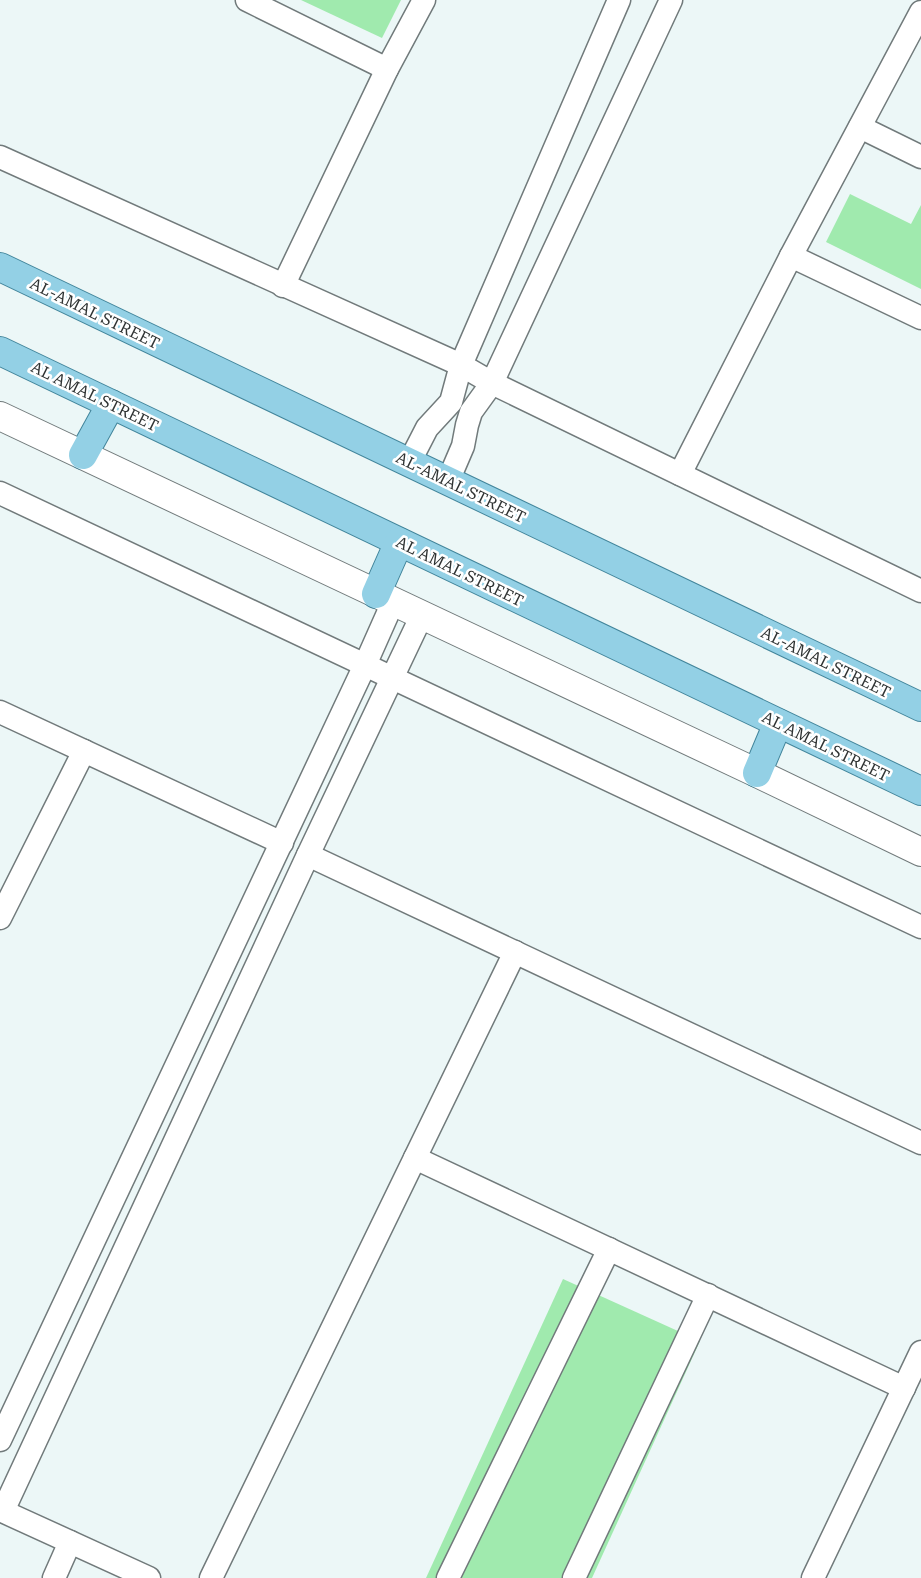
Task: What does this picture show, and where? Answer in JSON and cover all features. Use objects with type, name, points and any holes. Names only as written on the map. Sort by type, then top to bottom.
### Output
[{"type":"main road","name":"AL-AMAL STREET","points":[[0,267],[921,707]]},
{"type":"main road","name":"AL AMAL STREET","points":[[0,351],[921,792]]},
{"type":"main road","points":[[83,456],[111,404]]},
{"type":"main road","points":[[385,598],[399,542]]},
{"type":"main road","points":[[757,773],[778,723]]},
{"type":"street","points":[[247,0],[387,69]]},
{"type":"street","points":[[283,286],[387,69],[424,0]]},
{"type":"street","points":[[409,463],[427,428],[451,402],[461,365],[619,0]]},
{"type":"street","points":[[448,481],[463,446],[467,425],[472,412],[492,383],[671,0]]},
{"type":"street","points":[[680,474],[792,256],[921,12]]},
{"type":"street","points":[[860,127],[921,157]]},
{"type":"street","points":[[0,157],[461,365],[492,383],[921,591]]},
{"type":"street","points":[[792,256],[921,318]]},
{"type":"street","points":[[0,416],[921,852]]},
{"type":"street","points":[[0,493],[921,927]]},
{"type":"street","points":[[0,1440],[365,665],[385,598]]},
{"type":"street","points":[[149,1578],[2,1510],[422,615]]},
{"type":"street","points":[[0,712],[282,843]]},
{"type":"street","points":[[0,918],[84,751]]},
{"type":"street","points":[[308,855],[921,1143]]},
{"type":"street","points":[[212,1578],[515,952]]},
{"type":"street","points":[[415,1158],[904,1388]]},
{"type":"street","points":[[448,1578],[609,1249]]},
{"type":"street","points":[[574,1578],[708,1295]]},
{"type":"street","points":[[813,1578],[921,1352]]},
{"type":"street","points":[[54,1578],[70,1542]]},
{"type":"green space","points":[[301,0],[401,0],[382,38]]},
{"type":"green space","points":[[850,194],[911,224],[921,205],[921,289],[826,242]]},
{"type":"green space","points":[[563,1279],[700,1341],[592,1578],[426,1578]]}]
